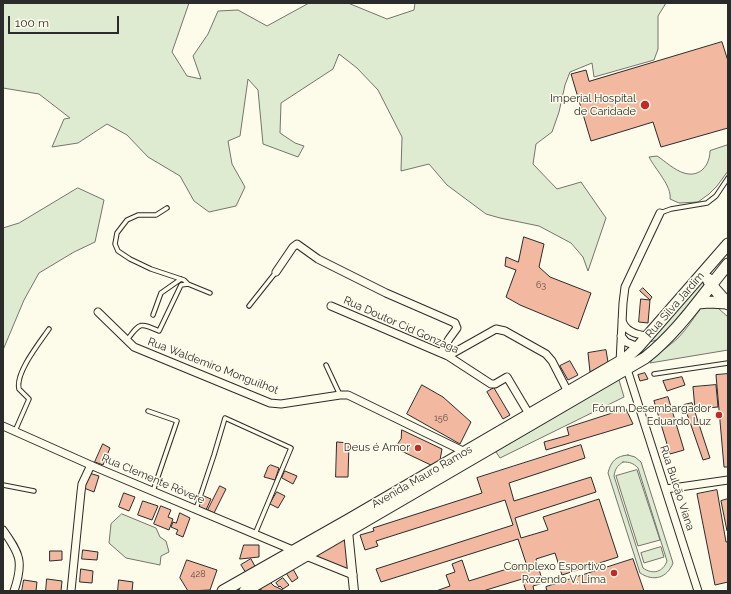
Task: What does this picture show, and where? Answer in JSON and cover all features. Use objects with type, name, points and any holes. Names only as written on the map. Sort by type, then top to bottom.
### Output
[{"type":"main road","name":"Rua Silva Jardim","points":[[623,366],[728,244]]},
{"type":"main road","name":"Rua Silva Jardim","points":[[623,366],[645,358],[656,350],[698,303],[728,264]]},
{"type":"main road","points":[[706,269],[711,285],[728,304]]},
{"type":"main road","points":[[698,303],[709,302],[728,304]]},
{"type":"main road","points":[[638,347],[656,350]]},
{"type":"main road","name":"Avenida Mauro Ramos","points":[[245,591],[258,588],[306,556],[345,527],[465,452],[568,392],[623,366]]},
{"type":"main road","name":"Avenida Mauro Ramos","points":[[223,591],[295,551],[345,527],[623,366]]},
{"type":"street","points":[[623,366],[621,336],[623,303],[627,282],[660,213]]},
{"type":"street","points":[[276,272],[293,247],[297,244],[318,259],[386,293],[455,323],[457,328],[449,340],[445,355]]},
{"type":"street","name":"Rua Doutor Cid Gonzaga","points":[[331,306],[445,355],[491,384],[495,384],[508,377],[529,414]]},
{"type":"street","name":"Rua Waldemiro Monguilhot","points":[[98,312],[134,347],[270,403],[281,404],[340,395],[348,396],[355,398],[465,452]]},
{"type":"street","points":[[622,318],[628,330],[636,334],[648,336]]},
{"type":"street","points":[[445,355],[491,331],[500,330],[546,354],[552,360],[568,392]]},
{"type":"street","points":[[621,336],[626,342],[638,347]]},
{"type":"street","name":"Rua Bulcão Viana","points":[[623,366],[666,489],[698,591]]},
{"type":"street","name":"Rua Clemente Rôvere","points":[[3,426],[91,465],[295,551]]},
{"type":"street","points":[[71,591],[82,484],[91,465]]},
{"type":"street","points":[[666,489],[728,480]]},
{"type":"street","points":[[345,527],[354,591]]},
{"type":"street","points":[[3,530],[16,549],[19,558],[19,571],[14,591]]},
{"type":"street","points":[[306,556],[352,575]]},
{"type":"lane","points":[[660,213],[671,209],[707,203],[716,196],[728,178]]},
{"type":"lane","points":[[167,208],[156,215],[138,215],[127,220],[117,233],[115,244],[118,252],[151,269],[181,279],[188,284],[210,292]]},
{"type":"lane","points":[[249,306],[276,272]]},
{"type":"lane","points":[[153,315],[161,293],[181,279]]},
{"type":"lane","points":[[127,340],[141,325],[159,330],[181,285],[188,284]]},
{"type":"lane","points":[[15,431],[30,399],[19,389],[19,377],[49,329]]},
{"type":"lane","points":[[654,374],[728,363]]},
{"type":"lane","points":[[326,365],[340,395]]},
{"type":"lane","points":[[148,411],[177,421],[153,491]]},
{"type":"lane","points":[[196,509],[214,455],[224,418],[291,448],[255,534]]},
{"type":"lane","points":[[3,485],[34,492]]},
{"type":"green space","points":[[3,3],[189,3],[172,52],[187,76],[201,79],[193,56],[208,34],[218,11],[238,10],[267,26],[309,3],[348,3],[387,19],[414,10],[415,3],[666,3],[658,16],[658,49],[654,60],[594,77],[592,63],[570,72],[552,132],[536,144],[533,164],[557,189],[581,182],[606,218],[588,271],[583,257],[571,243],[539,226],[486,214],[447,185],[429,164],[401,171],[402,137],[378,90],[357,68],[339,54],[333,69],[281,103],[280,133],[295,143],[304,146],[298,157],[263,144],[258,90],[248,79],[240,136],[228,141],[232,164],[245,187],[236,206],[209,212],[194,201],[180,176],[148,157],[127,135],[107,124],[78,143],[52,147],[64,119],[70,118],[39,94],[3,88]]},
{"type":"green space","points":[[728,145],[728,171],[717,186],[698,202],[679,203],[670,199],[670,194],[666,183],[649,157],[657,156],[680,172],[695,174],[706,165],[710,156],[710,151]]},
{"type":"green space","points":[[78,188],[104,200],[95,242],[74,252],[39,273],[24,300],[3,350],[3,228],[19,223]]},
{"type":"green space","points":[[703,280],[704,288],[680,320],[664,335],[649,342]]},
{"type":"green space","points":[[702,307],[718,308],[728,317],[728,350],[650,363],[655,357],[675,341]]},
{"type":"green space","points":[[619,380],[624,397],[500,458],[496,452]]},
{"type":"green space","points":[[628,455],[635,457],[641,462],[673,563],[667,572],[660,577],[655,578],[645,576],[640,573],[608,473],[612,462],[617,458]],"holes":[[[623,462],[633,464],[638,468],[667,561],[663,568],[654,572],[643,568],[614,476],[618,466]]]},
{"type":"green space","points":[[637,470],[660,540],[638,546],[616,476]]},
{"type":"green space","points":[[122,514],[156,528],[160,537],[166,541],[169,552],[161,556],[160,565],[126,558],[109,543],[111,524]]},
{"type":"green space","points":[[661,547],[664,557],[644,563],[641,553]]},
{"type":"building","points":[[722,42],[728,61],[728,128],[661,147],[653,122],[591,141],[571,74],[586,70],[589,81]]},
{"type":"building","points":[[524,237],[544,244],[539,267],[550,277],[591,293],[578,329],[520,305],[506,297],[516,270],[505,266],[506,257],[518,262]]},
{"type":"building","points":[[643,288],[652,297],[650,300],[640,291]]},
{"type":"building","points":[[641,299],[650,300],[648,323],[639,322]]},
{"type":"building","points":[[606,350],[608,362],[590,372],[588,353]]},
{"type":"building","points":[[570,361],[578,375],[568,380],[560,366]]},
{"type":"building","points":[[645,373],[648,379],[640,381],[638,375]]},
{"type":"building","points":[[728,374],[728,467],[724,467],[716,375]]},
{"type":"building","points":[[682,377],[685,385],[667,391],[663,381]]},
{"type":"building","points":[[422,385],[443,397],[471,422],[460,444],[407,414]]},
{"type":"building","points":[[716,385],[718,407],[695,409],[693,387]]},
{"type":"building","points":[[494,388],[510,415],[503,419],[487,392]]},
{"type":"building","points":[[668,397],[684,450],[670,454],[654,401]]},
{"type":"building","points":[[692,403],[710,458],[703,460],[684,405]]},
{"type":"building","points":[[626,409],[633,424],[546,450],[544,442],[569,435],[567,428]]},
{"type":"building","name":"Deus é Amor","points":[[402,430],[442,449],[440,460],[435,467],[395,448],[401,439]]},
{"type":"building","points":[[337,442],[349,443],[348,477],[336,477]]},
{"type":"building","points":[[103,444],[110,448],[103,465],[95,462]]},
{"type":"building","points":[[581,445],[585,458],[509,483],[514,501],[591,477],[596,492],[515,518],[521,538],[548,530],[543,517],[599,499],[618,557],[562,575],[555,553],[536,559],[543,583],[533,586],[534,591],[526,591],[522,579],[483,591],[436,591],[450,586],[446,575],[455,572],[452,564],[462,560],[469,581],[526,563],[518,539],[381,582],[376,569],[513,525],[505,500],[376,541],[378,546],[365,550],[360,535],[374,531],[373,528],[482,493],[477,478]]},
{"type":"building","points":[[271,465],[279,468],[275,480],[264,477],[268,467]]},
{"type":"building","points":[[285,471],[297,476],[293,484],[282,478]]},
{"type":"building","points":[[89,473],[99,476],[94,492],[84,488]]},
{"type":"building","points":[[220,486],[226,489],[214,513],[208,510]]},
{"type":"building","points":[[717,490],[726,542],[728,542],[728,582],[715,585],[697,494]]},
{"type":"building","points":[[277,492],[285,496],[278,508],[270,504]]},
{"type":"building","points":[[124,493],[135,497],[129,511],[119,507]]},
{"type":"building","points":[[204,496],[211,499],[206,510],[199,507]]},
{"type":"building","points":[[728,499],[728,530],[727,531],[721,501]]},
{"type":"building","points":[[143,501],[158,506],[152,520],[138,515]]},
{"type":"building","points":[[161,506],[171,510],[168,517],[173,519],[169,530],[154,524]]},
{"type":"building","points":[[180,513],[190,518],[183,537],[176,534],[178,530],[171,527],[173,522],[176,523]]},
{"type":"building","points":[[343,540],[346,543],[349,571],[312,555]]},
{"type":"building","points":[[244,545],[259,545],[259,557],[240,559]]},
{"type":"building","points":[[83,550],[98,552],[97,560],[82,559]]},
{"type":"building","points":[[50,551],[62,551],[62,560],[50,561]]},
{"type":"building","points":[[251,559],[256,568],[246,573],[241,565]]},
{"type":"building","name":"Complexo Esportivo Rozendo V. Lima","points":[[633,559],[644,591],[547,591],[546,587]]},
{"type":"building","points":[[187,560],[217,570],[210,590],[188,591],[180,578]]},
{"type":"building","points":[[81,569],[93,571],[92,583],[80,582]]},
{"type":"building","points":[[293,569],[298,578],[292,582],[286,573]]},
{"type":"building","points":[[283,578],[289,585],[283,589],[276,583]]},
{"type":"building","points":[[47,579],[62,581],[61,591],[46,591]]},
{"type":"building","points":[[24,580],[37,582],[36,591],[22,591]]},
{"type":"building","points":[[119,580],[133,582],[132,591],[118,591]]},
{"type":"building","points":[[270,582],[283,591],[263,591],[260,589]]},
{"type":"place","name":"Imperial Hospital de Caridade","points":[[645,105]]},
{"type":"place","name":"Fórum Desembargador Eduardo Luz","points":[[719,415]]},
{"type":"place","name":"Deus é Amor","points":[[418,448]]},
{"type":"place","name":"Complexo Esportivo Rozendo V. Lima","points":[[614,573]]}]
